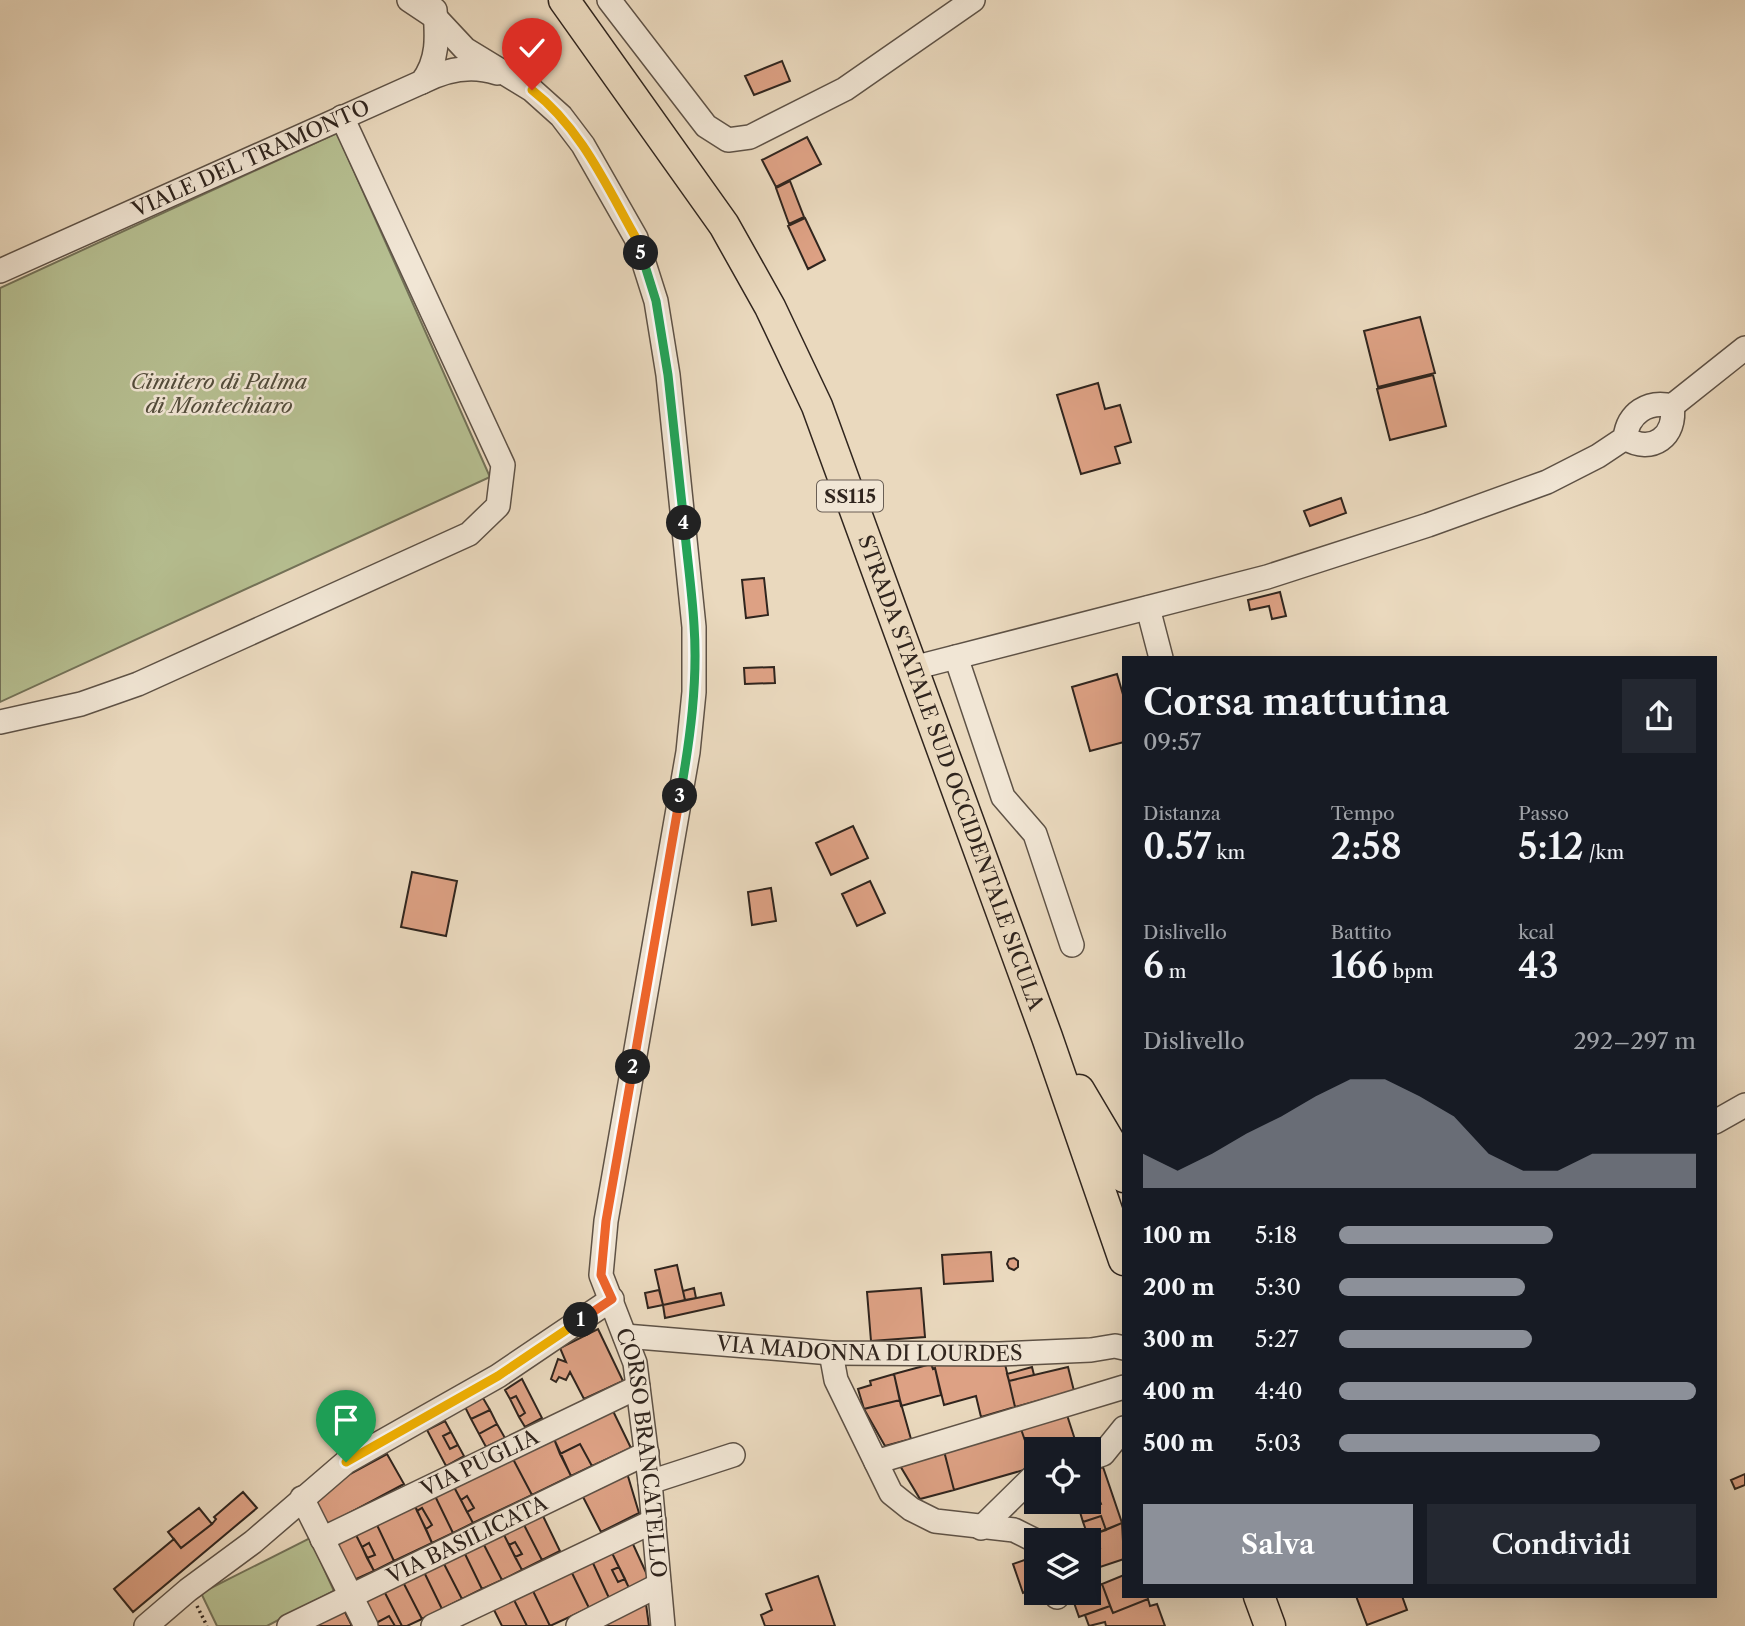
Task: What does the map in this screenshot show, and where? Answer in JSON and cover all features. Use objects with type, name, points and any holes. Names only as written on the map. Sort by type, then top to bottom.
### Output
[{"type":"main road","name":"STRADA STATALE SUD OCCIDENTALE SICULA","points":[[564,0],[724,225],[770,307],[817,406],[1047,1037],[1122,1254]]},
{"type":"main road","name":"STRADA STATALE SUD OCCIDENTALE SICULA","points":[[1047,1037],[1111,1144],[1122,1172]]},
{"type":"main road","points":[[1260,1598],[1270,1626]]},
{"type":"street","name":"CORSO BRANCATELLO","points":[[409,0],[435,9],[465,49],[547,102],[573,130],[636,238],[656,301],[668,375],[694,627],[694,692],[688,752],[606,1221],[601,1275],[635,1363],[647,1453],[663,1626]]},
{"type":"street","points":[[609,0],[706,126],[728,140],[750,137],[845,89],[973,0]]},
{"type":"street","points":[[422,82],[436,54],[435,9]]},
{"type":"street","name":"VIALE DEL TRAMONTO","points":[[0,271],[449,71],[492,71],[515,80]]},
{"type":"street","points":[[0,722],[81,704],[138,684],[469,534],[498,506],[503,465],[342,117]]},
{"type":"street","points":[[913,668],[1267,577],[1428,525],[1547,482],[1598,456],[1625,438],[1629,422],[1639,410],[1655,404],[1672,406],[1745,348]]},
{"type":"street","points":[[1625,438],[1640,445],[1656,443],[1673,424],[1672,406]]},
{"type":"street","points":[[1148,608],[1160,656]]},
{"type":"street","points":[[956,657],[1003,797],[1035,834],[1072,945]]},
{"type":"street","points":[[1717,1121],[1745,1105]]},
{"type":"street","points":[[146,1626],[188,1590],[253,1542],[346,1462],[498,1376],[612,1299]]},
{"type":"street","name":"VIA MADONNA DI LOURDES","points":[[625,1336],[831,1353],[999,1354],[1091,1350],[1121,1344]]},
{"type":"street","points":[[831,1353],[836,1380],[891,1493],[911,1509],[936,1521],[1014,1530],[1024,1535]]},
{"type":"street","name":"VIA PUGLIA","points":[[322,1539],[638,1387]]},
{"type":"street","points":[[876,1462],[1122,1388]]},
{"type":"street","points":[[1101,1455],[1122,1431]]},
{"type":"street","name":"VIA BASILICATA","points":[[289,1626],[647,1453]]},
{"type":"street","points":[[650,1482],[733,1455]]},
{"type":"street","points":[[981,1528],[1024,1486]]},
{"type":"street","points":[[302,1499],[366,1626]]},
{"type":"street","points":[[433,1626],[654,1521]]},
{"type":"street","points":[[578,1626],[659,1585]]},
{"type":"green space","name":"Cimitero di Palma di Montechiaro","points":[[337,133],[490,477],[0,702],[0,288]]},
{"type":"green space","points":[[310,1538],[334,1591],[267,1626],[217,1626],[201,1593]]},
{"type":"building","points":[[782,61],[790,81],[754,95],[745,76]]},
{"type":"building","points":[[807,137],[821,164],[776,187],[762,160]]},
{"type":"building","points":[[790,181],[804,217],[789,224],[776,188]]},
{"type":"building","points":[[805,218],[825,260],[808,269],[788,226]]},
{"type":"building","points":[[1420,317],[1435,373],[1378,387],[1364,331]]},
{"type":"building","points":[[1433,375],[1446,426],[1390,440],[1377,389]]},
{"type":"building","points":[[1098,383],[1105,409],[1120,405],[1131,442],[1115,447],[1120,463],[1081,474],[1057,395]]},
{"type":"building","points":[[1341,498],[1346,513],[1310,526],[1304,511]]},
{"type":"building","points":[[764,578],[768,615],[746,618],[742,580]]},
{"type":"building","points":[[1280,592],[1286,616],[1272,619],[1269,606],[1250,610],[1248,600]]},
{"type":"building","points":[[774,667],[775,683],[745,684],[744,668]]},
{"type":"building","points":[[1117,674],[1122,691],[1122,743],[1090,751],[1072,687]]},
{"type":"building","points":[[853,826],[868,858],[831,875],[816,843]]},
{"type":"building","points":[[412,872],[457,881],[446,936],[401,927]]},
{"type":"building","points":[[870,881],[885,913],[857,926],[842,894]]},
{"type":"building","points":[[771,888],[776,921],[752,925],[748,892]]},
{"type":"building","points":[[991,1252],[993,1281],[944,1284],[942,1255]]},
{"type":"building","points":[[1009,1259],[1018,1261],[1018,1267],[1014,1270],[1007,1264]]},
{"type":"building","points":[[677,1265],[685,1300],[663,1305],[655,1270]]},
{"type":"building","points":[[694,1288],[696,1298],[685,1300],[683,1291]]},
{"type":"building","points":[[921,1288],[925,1337],[871,1341],[867,1292]]},
{"type":"building","points":[[659,1290],[663,1305],[648,1308],[645,1293]]},
{"type":"building","points":[[721,1293],[724,1305],[665,1318],[663,1305]]},
{"type":"building","points":[[598,1329],[623,1381],[584,1399],[570,1372],[566,1380],[559,1377],[556,1382],[551,1379],[558,1359],[566,1362],[560,1348]]},
{"type":"building","points":[[931,1364],[1005,1364],[1015,1407],[981,1417],[976,1396],[944,1405],[935,1368],[933,1369]]},
{"type":"building","points":[[931,1364],[933,1369],[935,1368],[941,1395],[901,1406],[894,1374]]},
{"type":"building","points":[[1032,1367],[1034,1375],[1009,1381],[1007,1374]]},
{"type":"building","points":[[1068,1367],[1074,1391],[1015,1407],[1009,1381]]},
{"type":"building","points":[[894,1374],[900,1400],[864,1409],[858,1389],[871,1385],[870,1381]]},
{"type":"building","points":[[522,1379],[542,1418],[525,1427],[519,1417],[525,1413],[516,1396],[510,1399],[505,1390]]},
{"type":"building","points":[[516,1396],[525,1413],[519,1417],[510,1399]]},
{"type":"building","points":[[483,1398],[490,1410],[471,1419],[465,1407]]},
{"type":"building","points":[[900,1400],[911,1439],[885,1446],[864,1409]]},
{"type":"building","points":[[490,1410],[497,1424],[479,1434],[471,1419]]},
{"type":"building","points":[[613,1411],[631,1448],[592,1466],[580,1444],[560,1454],[554,1439]]},
{"type":"building","points":[[1067,1415],[1074,1437],[1024,1438],[1021,1429]]},
{"type":"building","points":[[349,1420],[356,1431],[343,1440],[335,1428]]},
{"type":"building","points":[[445,1421],[451,1432],[443,1436],[450,1449],[458,1445],[464,1456],[446,1466],[427,1430]]},
{"type":"building","points":[[497,1424],[505,1438],[486,1447],[479,1434]]},
{"type":"building","points":[[1021,1429],[1024,1438],[1024,1470],[954,1490],[944,1451]]},
{"type":"building","points":[[451,1432],[458,1445],[450,1449],[443,1436]]},
{"type":"building","points":[[554,1439],[571,1476],[532,1495],[513,1459]]},
{"type":"building","points":[[580,1444],[592,1466],[571,1476],[560,1454]]},
{"type":"building","points":[[944,1451],[954,1490],[920,1499],[899,1464]]},
{"type":"building","points":[[387,1454],[404,1484],[327,1525],[311,1495]]},
{"type":"building","points":[[513,1459],[532,1495],[473,1523],[467,1512],[474,1508],[467,1496],[461,1500],[454,1487]]},
{"type":"building","points":[[1103,1467],[1122,1523],[1106,1530],[1101,1516],[1083,1522],[1081,1514],[1101,1514]]},
{"type":"building","points":[[627,1473],[639,1513],[601,1532],[582,1495]]},
{"type":"building","points":[[1745,1474],[1745,1485],[1735,1489],[1731,1480]]},
{"type":"building","points":[[454,1487],[473,1523],[453,1533],[435,1496]]},
{"type":"building","points":[[243,1492],[257,1508],[133,1612],[114,1589],[174,1539],[181,1548],[212,1524],[216,1519],[214,1517]]},
{"type":"building","points":[[435,1496],[453,1533],[432,1543],[426,1529],[432,1525],[422,1508],[417,1511],[415,1506]]},
{"type":"building","points":[[467,1496],[474,1508],[467,1512],[461,1500]]},
{"type":"building","points":[[415,1506],[432,1543],[394,1561],[376,1523]]},
{"type":"building","points":[[199,1508],[212,1524],[181,1548],[168,1532]]},
{"type":"building","points":[[422,1508],[432,1525],[426,1529],[417,1511]]},
{"type":"building","points":[[542,1514],[560,1551],[542,1560],[523,1523]]},
{"type":"building","points":[[1101,1516],[1106,1530],[1101,1532],[1101,1528],[1085,1528],[1083,1522]]},
{"type":"building","points":[[376,1523],[394,1561],[374,1571],[367,1558],[375,1555],[369,1543],[362,1547],[355,1533]]},
{"type":"building","points":[[523,1523],[542,1560],[522,1570],[515,1557],[522,1554],[515,1542],[509,1545],[503,1533]]},
{"type":"building","points":[[1122,1523],[1122,1560],[1101,1567],[1101,1531]]},
{"type":"building","points":[[355,1533],[374,1571],[354,1580],[336,1543]]},
{"type":"building","points":[[503,1533],[522,1570],[502,1580],[483,1543]]},
{"type":"building","points":[[515,1542],[522,1554],[515,1557],[509,1545]]},
{"type":"building","points":[[632,1542],[649,1579],[629,1588],[611,1551]]},
{"type":"building","points":[[369,1543],[375,1555],[367,1558],[362,1547]]},
{"type":"building","points":[[483,1543],[502,1580],[482,1589],[464,1552]]},
{"type":"building","points":[[611,1551],[619,1567],[612,1570],[618,1582],[625,1579],[629,1588],[609,1598],[592,1561]]},
{"type":"building","points":[[464,1552],[482,1589],[462,1599],[443,1562]]},
{"type":"building","points":[[1024,1560],[1023,1593],[1013,1564]]},
{"type":"building","points":[[592,1561],[609,1598],[589,1608],[571,1571]]},
{"type":"building","points":[[443,1562],[462,1599],[442,1609],[424,1572]]},
{"type":"building","points":[[619,1567],[625,1579],[618,1582],[612,1570]]},
{"type":"building","points":[[571,1571],[589,1608],[550,1626],[532,1589]]},
{"type":"building","points":[[424,1572],[442,1609],[422,1619],[403,1582]]},
{"type":"building","points":[[818,1576],[835,1626],[765,1626],[761,1615],[772,1610],[766,1594]]},
{"type":"building","points":[[1122,1576],[1122,1598],[1148,1599],[1113,1613],[1102,1584]]},
{"type":"building","points":[[403,1582],[422,1619],[407,1626],[402,1626],[384,1591]]},
{"type":"building","points":[[1101,1584],[1110,1606],[1079,1617],[1075,1605],[1101,1605]]},
{"type":"building","points":[[532,1589],[550,1626],[527,1626],[513,1598]]},
{"type":"building","points":[[384,1591],[402,1626],[395,1626],[389,1616],[376,1623],[365,1600]]},
{"type":"building","points":[[513,1598],[527,1626],[502,1626],[493,1608]]},
{"type":"building","points":[[1357,1598],[1403,1598],[1407,1610],[1367,1625]]},
{"type":"building","points":[[1148,1599],[1150,1606],[1157,1604],[1165,1626],[1106,1626],[1105,1622],[1089,1626],[1085,1615],[1110,1606],[1113,1613]]},
{"type":"building","points":[[646,1604],[649,1626],[597,1626]]},
{"type":"building","points":[[344,1610],[352,1626],[312,1626]]},
{"type":"building","points":[[389,1616],[395,1626],[377,1626],[376,1623]]},
{"type":"route","points":[[346,1462],[498,1376],[612,1299],[601,1275],[606,1221],[688,752],[694,692],[694,627],[668,375],[656,301],[636,238],[583,145],[561,116],[532,90]]}]
